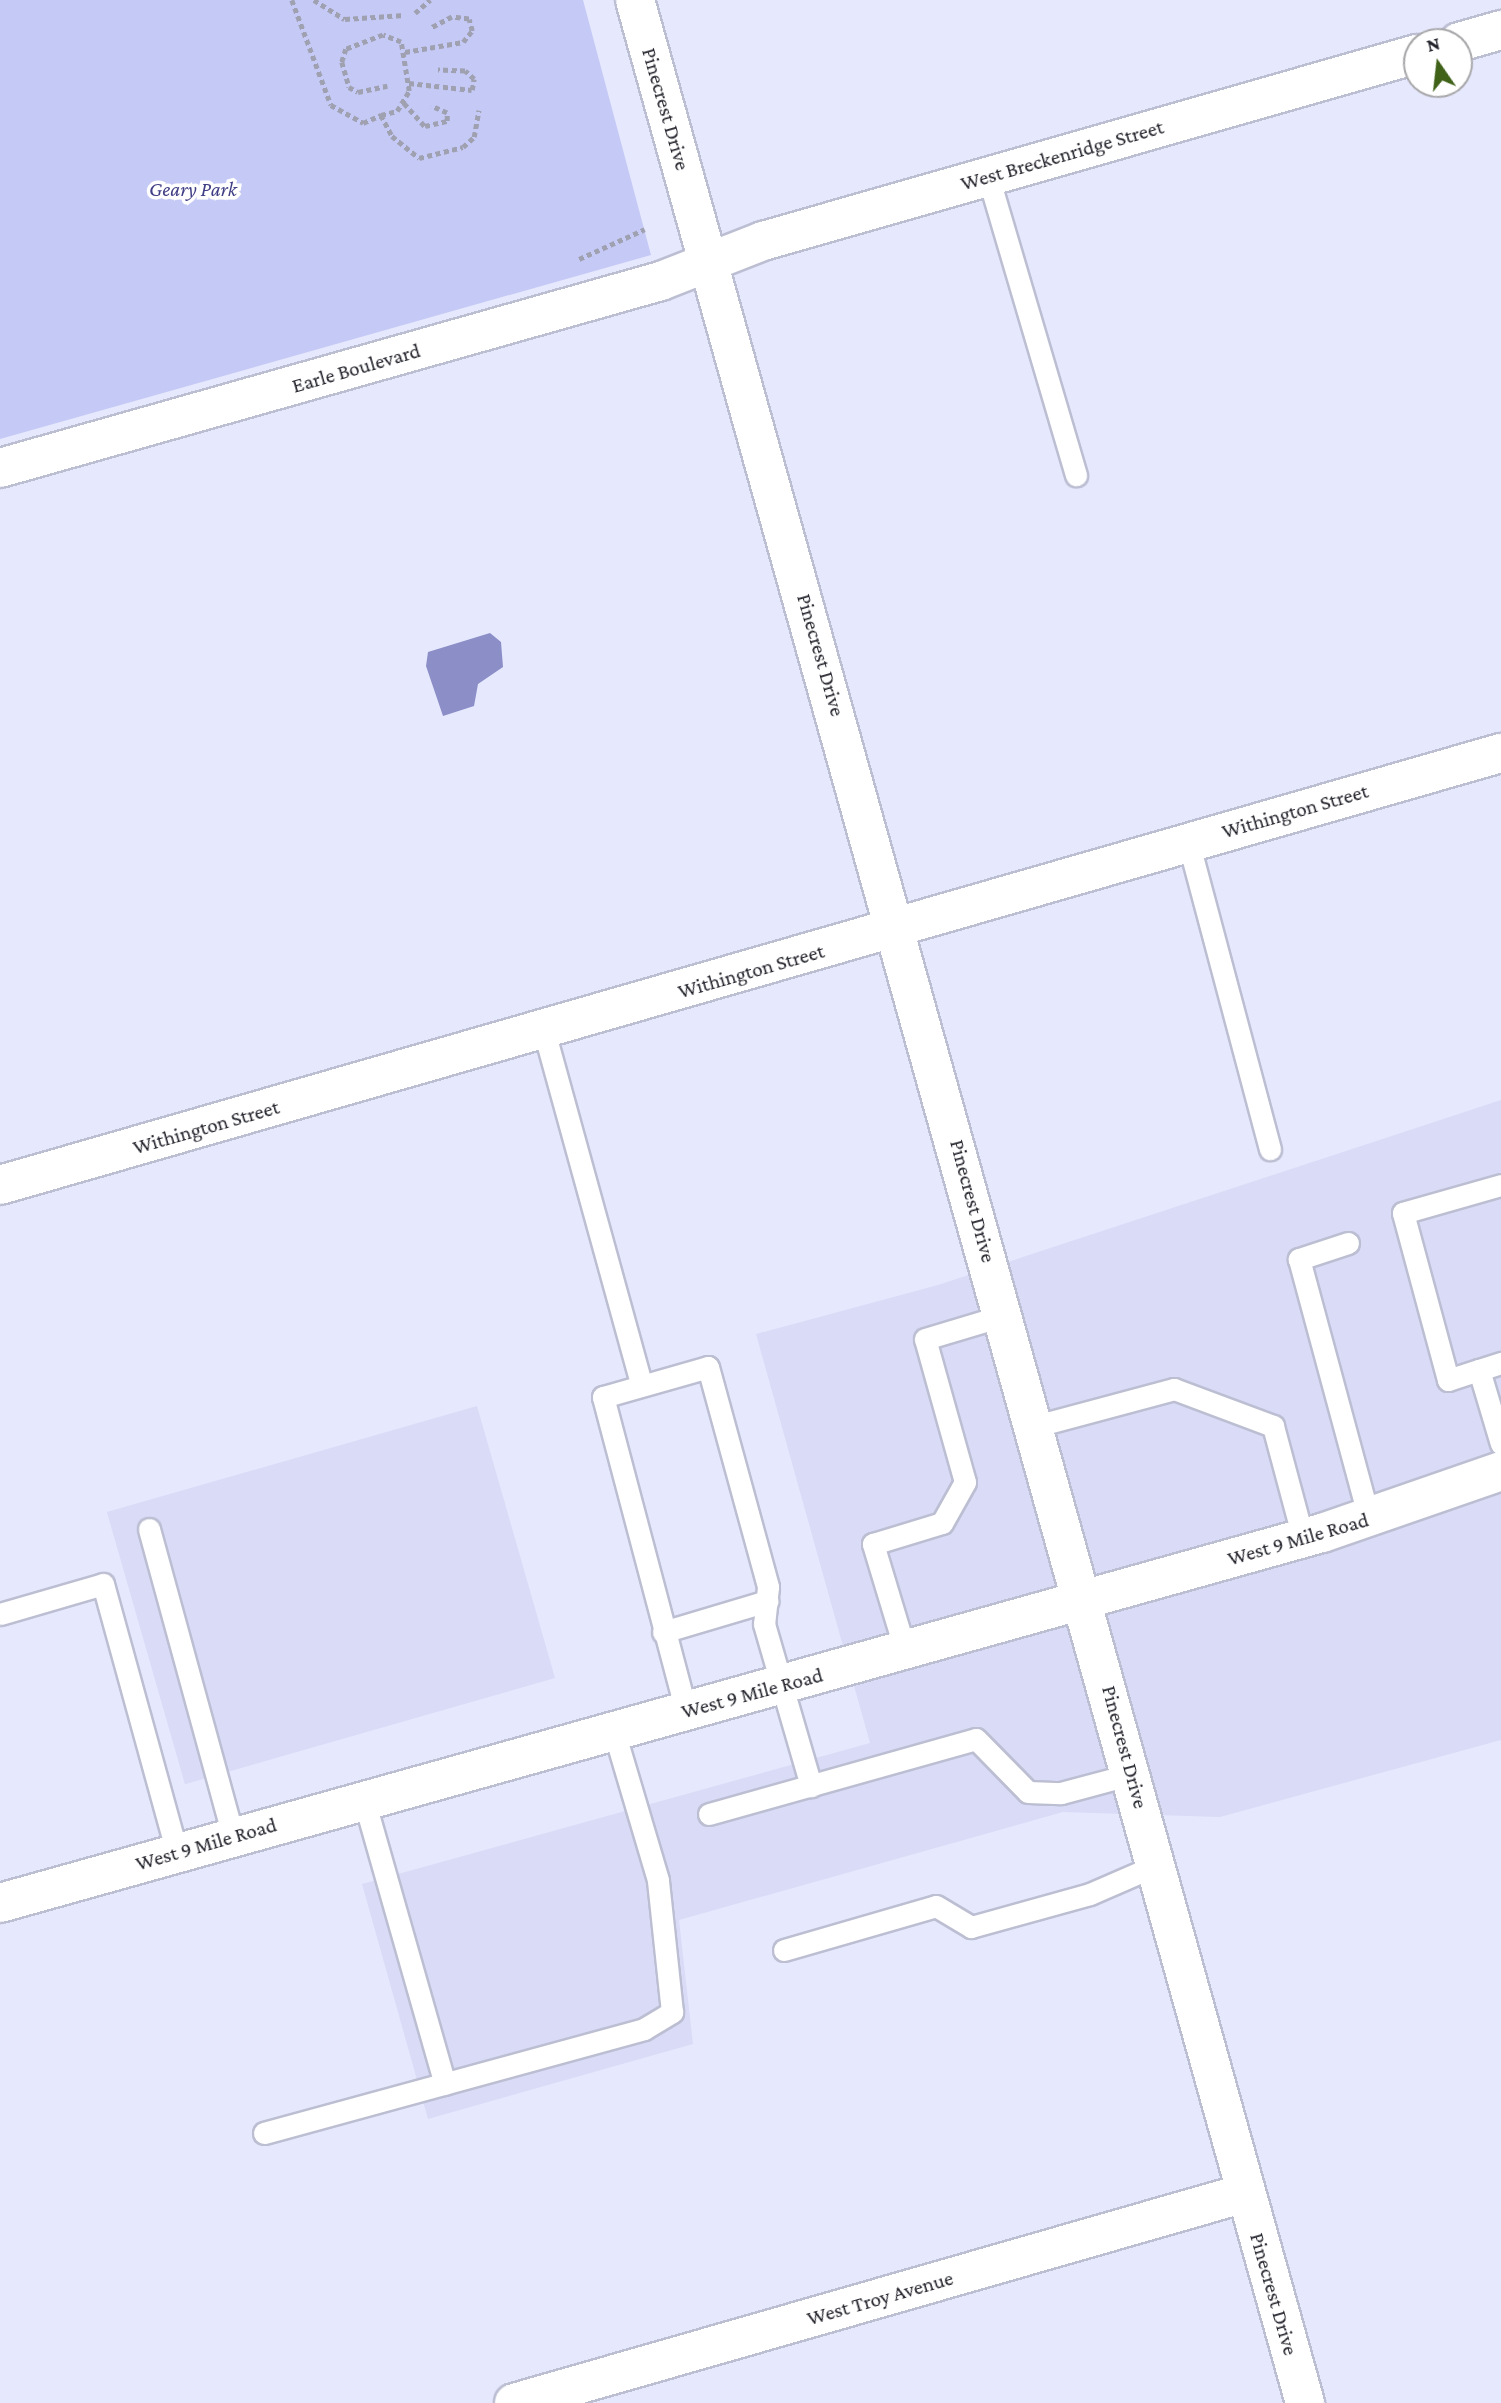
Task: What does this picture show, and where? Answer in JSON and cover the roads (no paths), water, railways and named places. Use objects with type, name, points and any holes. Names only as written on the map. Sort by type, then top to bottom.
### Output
[{"type":"street","name":"Pinecrest Drive","points":[[635,0],[898,928],[1159,1864],[1245,2193],[1306,2403]]},
{"type":"street","points":[[1473,38],[1501,30]]},
{"type":"street","name":"West Breckenridge Street","points":[[710,262],[988,177],[1403,58]]},
{"type":"street","name":"Earle Boulevard","points":[[0,468],[710,262]]},
{"type":"street","name":"Withington Street","points":[[0,1185],[544,1031],[1188,841],[1501,753]]},
{"type":"street","name":"West 9 Mile Road","points":[[0,1903],[1303,1538],[1369,1518],[1501,1471]]},
{"type":"street","name":"West Troy Avenue","points":[[514,2403],[1245,2193]]},
{"type":"lane","points":[[988,177],[1076,475]]},
{"type":"lane","points":[[1188,841],[1270,1149]]},
{"type":"lane","points":[[544,1031],[641,1384]]},
{"type":"lane","points":[[1501,1185],[1403,1213],[1448,1380],[1501,1363]]},
{"type":"lane","points":[[1348,1244],[1299,1259],[1369,1518]]},
{"type":"lane","points":[[905,1650],[873,1544],[942,1523],[965,1482],[925,1339],[1005,1315]]},
{"type":"lane","points":[[686,1710],[663,1632],[603,1397],[708,1367],[767,1601],[764,1624],[811,1786]]},
{"type":"lane","points":[[1479,1370],[1501,1444]]},
{"type":"lane","points":[[1036,1426],[1174,1389],[1273,1426],[1303,1538]]},
{"type":"lane","points":[[149,1529],[233,1836]]},
{"type":"lane","points":[[0,1614],[103,1584],[177,1853]]},
{"type":"lane","points":[[663,1632],[767,1601]]},
{"type":"lane","points":[[264,2133],[644,2029],[672,2012],[657,1880],[614,1731]]},
{"type":"lane","points":[[709,1814],[976,1739],[1028,1792],[1061,1793],[1132,1774]]},
{"type":"lane","points":[[363,1800],[445,2084]]},
{"type":"lane","points":[[785,1950],[936,1906],[971,1927],[1090,1894],[1159,1864]]},
{"type":"park label","name":"Geary Park","points":[[193,189]]}]
